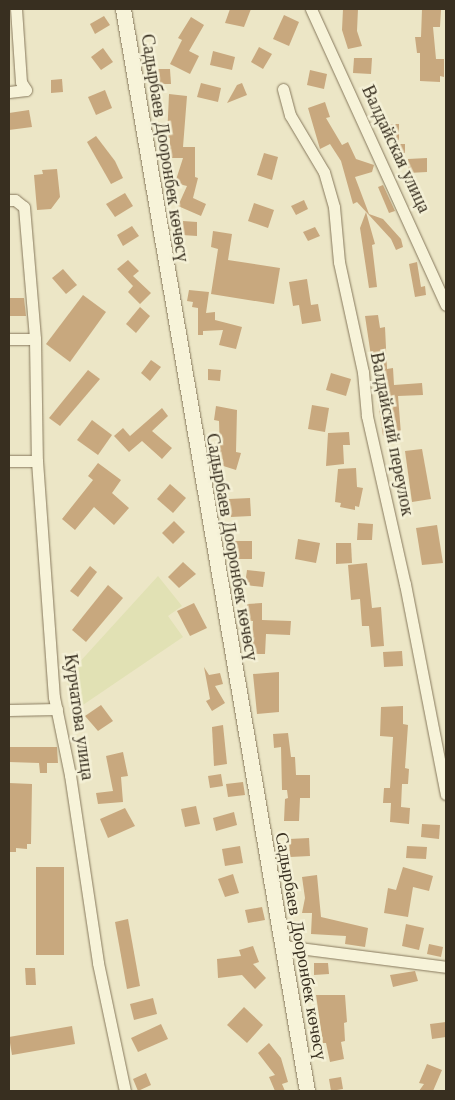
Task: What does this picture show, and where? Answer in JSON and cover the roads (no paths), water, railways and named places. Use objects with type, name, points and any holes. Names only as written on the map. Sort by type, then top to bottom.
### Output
[{"type":"main road","name":"Садырбаев Дооронбек көчөсү","points":[[123,9],[307,1091]]},
{"type":"street","points":[[9,92],[26,90],[21,82],[16,9]]},
{"type":"street","name":"Валдайская улица","points":[[311,9],[446,305]]},
{"type":"street","name":"Валдайский переулок","points":[[283,89],[290,114],[324,172],[334,207],[339,262],[363,372],[368,416],[405,584],[446,794]]},
{"type":"street","name":"Курчатова улица","points":[[9,200],[15,200],[24,207],[35,339],[37,461],[56,709],[98,963],[125,1091]]},
{"type":"street","points":[[9,339],[35,339]]},
{"type":"street","points":[[9,461],[37,461]]},
{"type":"street","points":[[9,710],[56,709]]},
{"type":"street","points":[[283,946],[446,967]]}]
